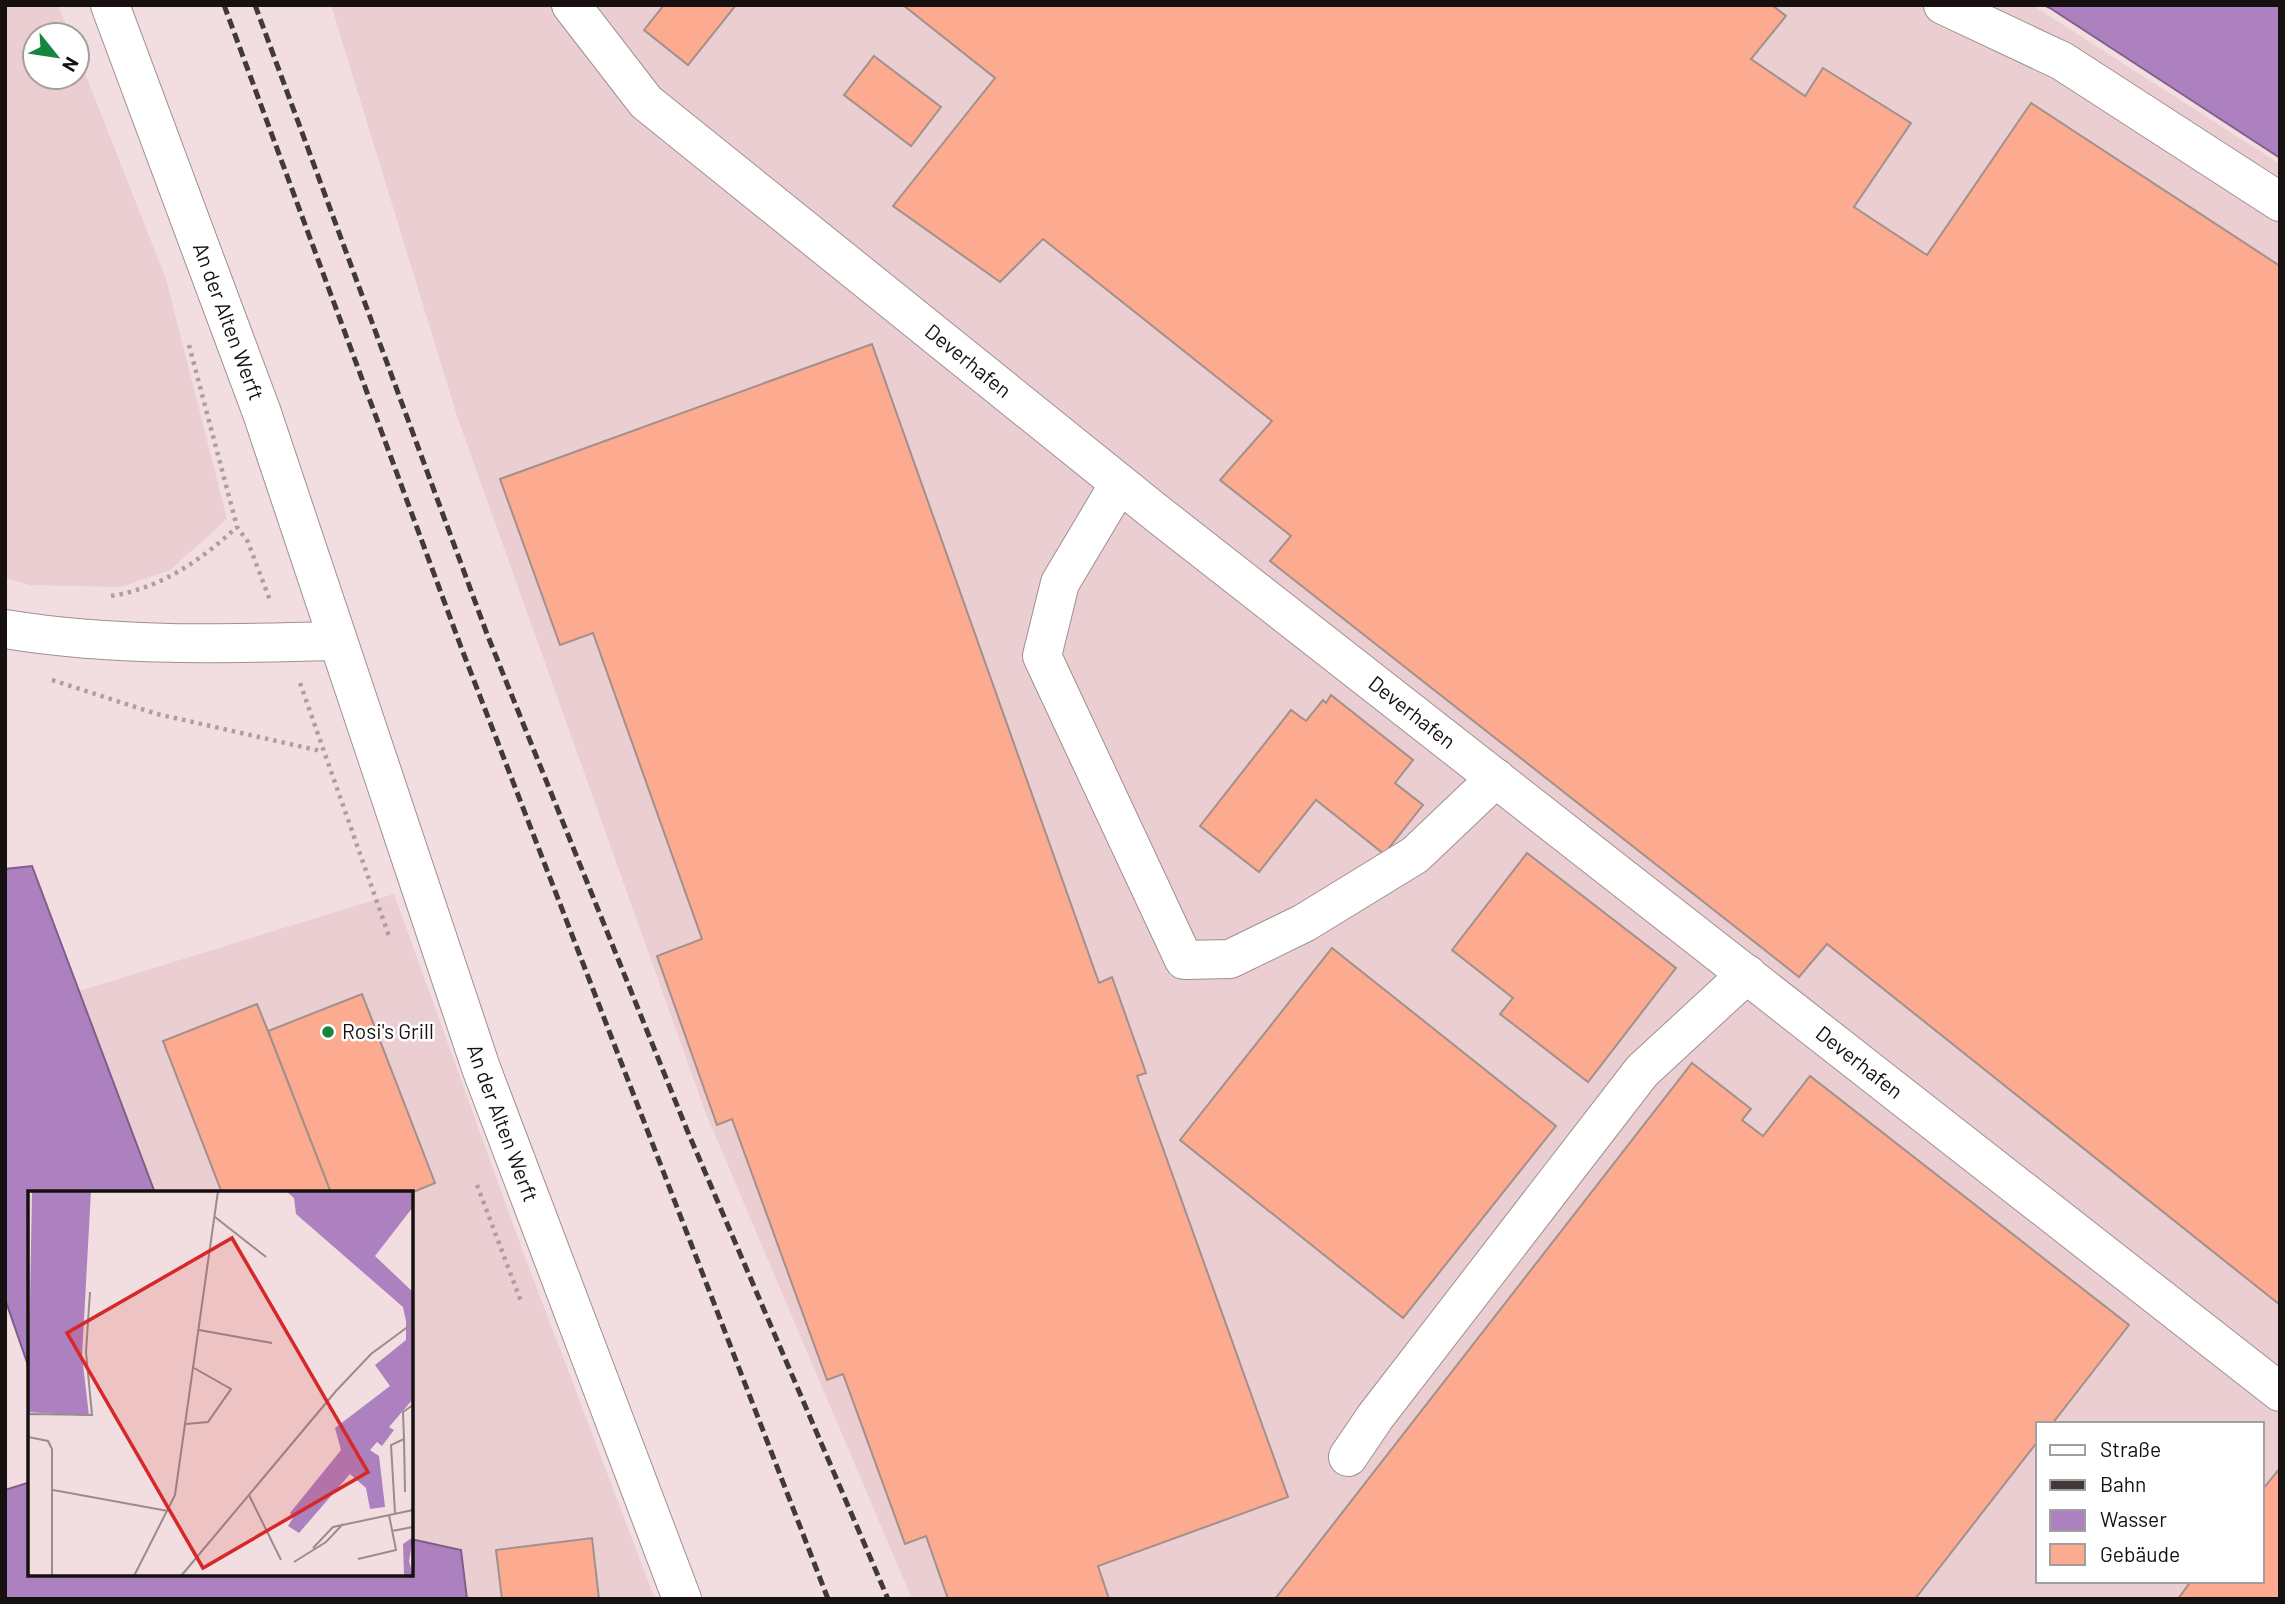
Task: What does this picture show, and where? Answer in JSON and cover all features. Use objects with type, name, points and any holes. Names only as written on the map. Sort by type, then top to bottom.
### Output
[{"type":"street","name":"An der Alten Werft","points":[[110,5],[262,413],[336,641],[387,779],[481,1068],[682,1599]]},
{"type":"street","name":"Deverhafen","points":[[571,5],[646,102],[1119,484],[2280,1392]]},
{"type":"street","points":[[1942,5],[2062,61],[2280,202]]},
{"type":"street","points":[[1119,484],[1060,583],[1042,656],[1184,960],[1230,959],[1304,923],[1415,855],[1496,778]]},
{"type":"street","points":[[5,629],[53,636],[162,643],[336,641]]},
{"type":"street","points":[[1348,1457],[1375,1417],[1642,1071],[1747,974]]},
{"type":"path","points":[[45,678],[157,713],[322,751],[287,642],[248,542],[237,527],[186,333]]},
{"type":"path","points":[[100,598],[152,587],[201,558],[237,527]]},
{"type":"shaded area","points":[[5,5],[58,5],[64,21],[21,21],[21,91],[91,91],[91,89],[166,279],[227,519],[170,570],[121,587],[30,585],[5,578]]},
{"type":"shaded area","points":[[331,5],[2032,5],[2280,164],[2280,1599],[912,1599],[706,1114],[457,416]]},
{"type":"shaded area","points":[[394,894],[525,1257],[655,1599],[467,1599],[461,1550],[413,1539],[413,1191],[154,1191],[79,991]]},
{"type":"water","points":[[2044,5],[2280,5],[2280,158],[2050,8]]},
{"type":"water","points":[[32,866],[154,1191],[28,1191],[28,1365],[5,1299],[5,869]]},
{"type":"water","points":[[28,1483],[28,1576],[413,1576],[413,1539],[461,1550],[467,1599],[5,1599],[5,1490]]},
{"type":"building","points":[[664,5],[736,5],[688,65],[644,30]]},
{"type":"building","points":[[903,5],[1772,5],[1786,16],[1751,59],[1805,96],[1823,68],[1911,123],[1854,207],[1927,255],[2031,103],[2280,266],[2280,1305],[1827,944],[1799,977],[1270,561],[1291,536],[1220,480],[1272,421],[1043,239],[1000,282],[893,206],[995,78]]},
{"type":"building","points":[[874,56],[941,107],[911,146],[844,95]]},
{"type":"building","points":[[872,344],[1099,983],[1112,977],[1146,1073],[1137,1076],[1288,1497],[1098,1566],[1109,1599],[948,1599],[926,1536],[905,1544],[843,1374],[827,1380],[732,1119],[717,1125],[657,956],[702,939],[593,633],[560,645],[500,479]]},
{"type":"building","points":[[1331,695],[1413,760],[1395,783],[1423,805],[1384,854],[1316,800],[1259,872],[1200,826],[1291,710],[1306,721],[1323,700],[1326,703]]},
{"type":"building","points":[[1527,853],[1676,968],[1588,1082],[1500,1014],[1513,998],[1452,950]]},
{"type":"building","points":[[1332,948],[1556,1126],[1403,1318],[1180,1140]]},
{"type":"building","points":[[362,994],[435,1183],[413,1192],[330,1191],[268,1031]]},
{"type":"building","points":[[257,1004],[330,1191],[221,1191],[163,1041]]},
{"type":"building","points":[[1692,1063],[1751,1109],[1742,1120],[1763,1136],[1810,1076],[2129,1325],[2054,1422],[2036,1422],[2036,1444],[1915,1599],[1275,1599]]},
{"type":"building","points":[[2280,1468],[2280,1599],[2178,1599],[2190,1583],[2264,1583],[2264,1488]]},
{"type":"building","points":[[592,1538],[599,1599],[502,1599],[496,1550]]},
{"type":"railway","points":[[224,5],[461,647],[828,1599]]},
{"type":"railway","points":[[255,5],[487,634],[687,1130],[888,1599]]},
{"type":"place","name":"Rosi's Grill","points":[[328,1032]]}]
